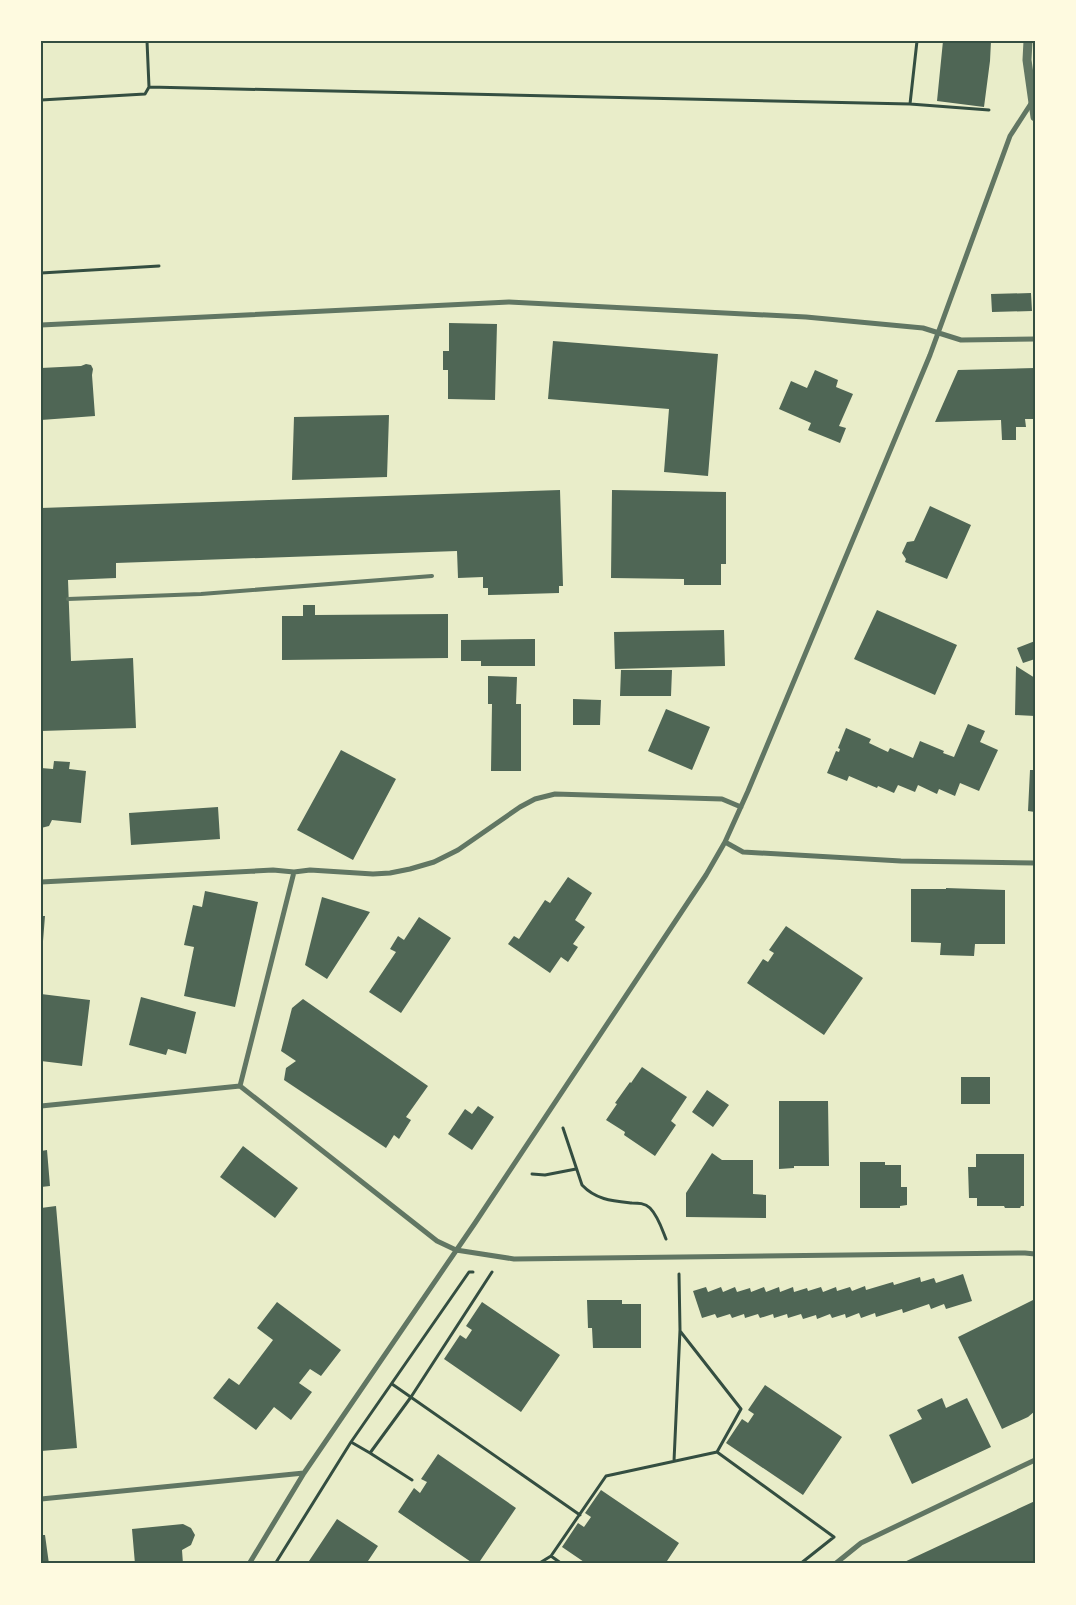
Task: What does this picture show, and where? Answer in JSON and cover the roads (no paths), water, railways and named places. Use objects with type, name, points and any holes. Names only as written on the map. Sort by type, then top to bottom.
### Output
[{"type":"street","points":[[1028,41],[1027,60],[1035,117]]},
{"type":"street","points":[[249,1564],[304,1473],[456,1250],[706,874],[725,842],[938,334],[1010,136],[1032,102]]},
{"type":"street","points":[[41,325],[509,302],[806,317],[922,328],[960,340],[1035,339]]},
{"type":"street","points":[[41,882],[224,871],[273,870],[294,872],[310,870],[373,874],[390,873],[434,862],[458,850],[520,807],[555,794],[722,799],[741,807]]},
{"type":"street","points":[[725,842],[743,852],[901,861],[1035,863]]},
{"type":"street","points":[[240,1086],[294,872]]},
{"type":"street","points":[[41,1106],[240,1086],[437,1241],[456,1250],[514,1259],[1035,1254]]},
{"type":"street","points":[[835,1564],[861,1543],[1035,1460]]},
{"type":"street","points":[[41,1499],[304,1473]]},
{"type":"lane","points":[[68,599],[201,594],[432,576]]}]
